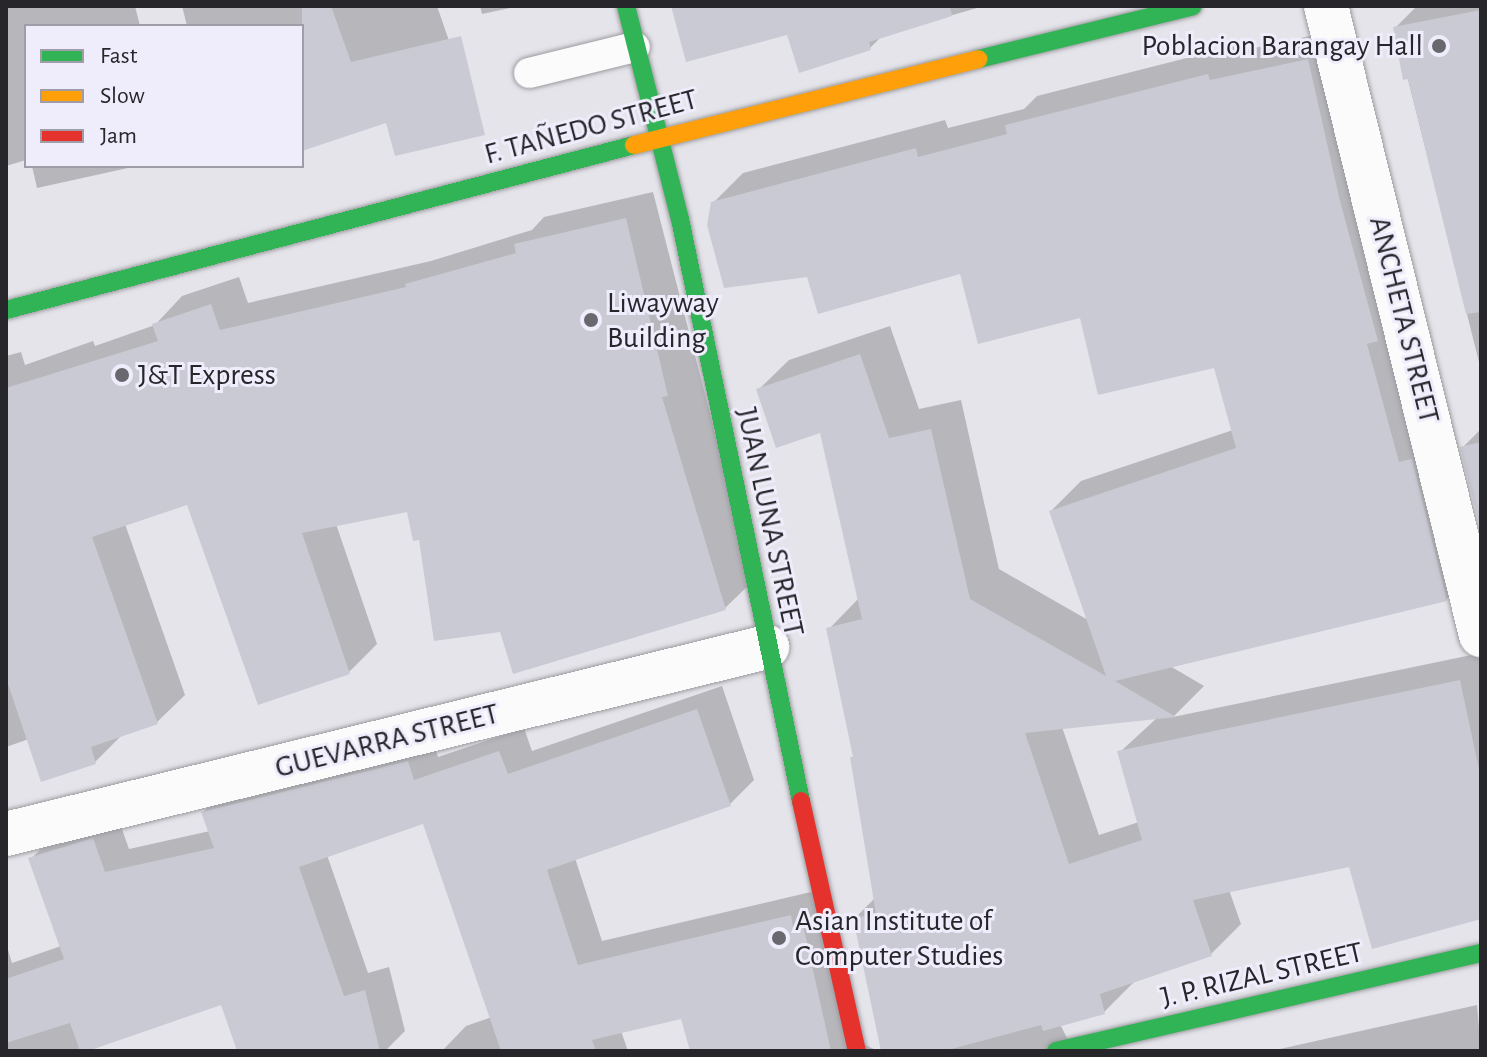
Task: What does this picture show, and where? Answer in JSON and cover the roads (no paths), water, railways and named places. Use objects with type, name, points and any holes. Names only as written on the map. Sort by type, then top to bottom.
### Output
[{"type":"main road","name":"JUAN LUNA STREET","points":[[626,6],[680,219],[767,647],[857,1051]]},
{"type":"main road","name":"F. TAÑEDO STREET","points":[[6,310],[658,139],[1193,6]]},
{"type":"main road","name":"J. P. RIZAL STREET","points":[[1056,1051],[1481,953]]},
{"type":"street","name":"ANCHETA STREET","points":[[1326,6],[1481,635]]},
{"type":"street","name":"GUEVARRA STREET","points":[[6,834],[767,647]]},
{"type":"lane","points":[[529,73],[635,47]]},
{"type":"place","name":"Poblacion Barangay Hall","points":[[1439,46]]},
{"type":"place","name":"Liwayway Building","points":[[591,320]]},
{"type":"place","name":"J&T Express","points":[[122,375]]},
{"type":"place","name":"Asian Institute of Computer Studies","points":[[779,938]]}]
